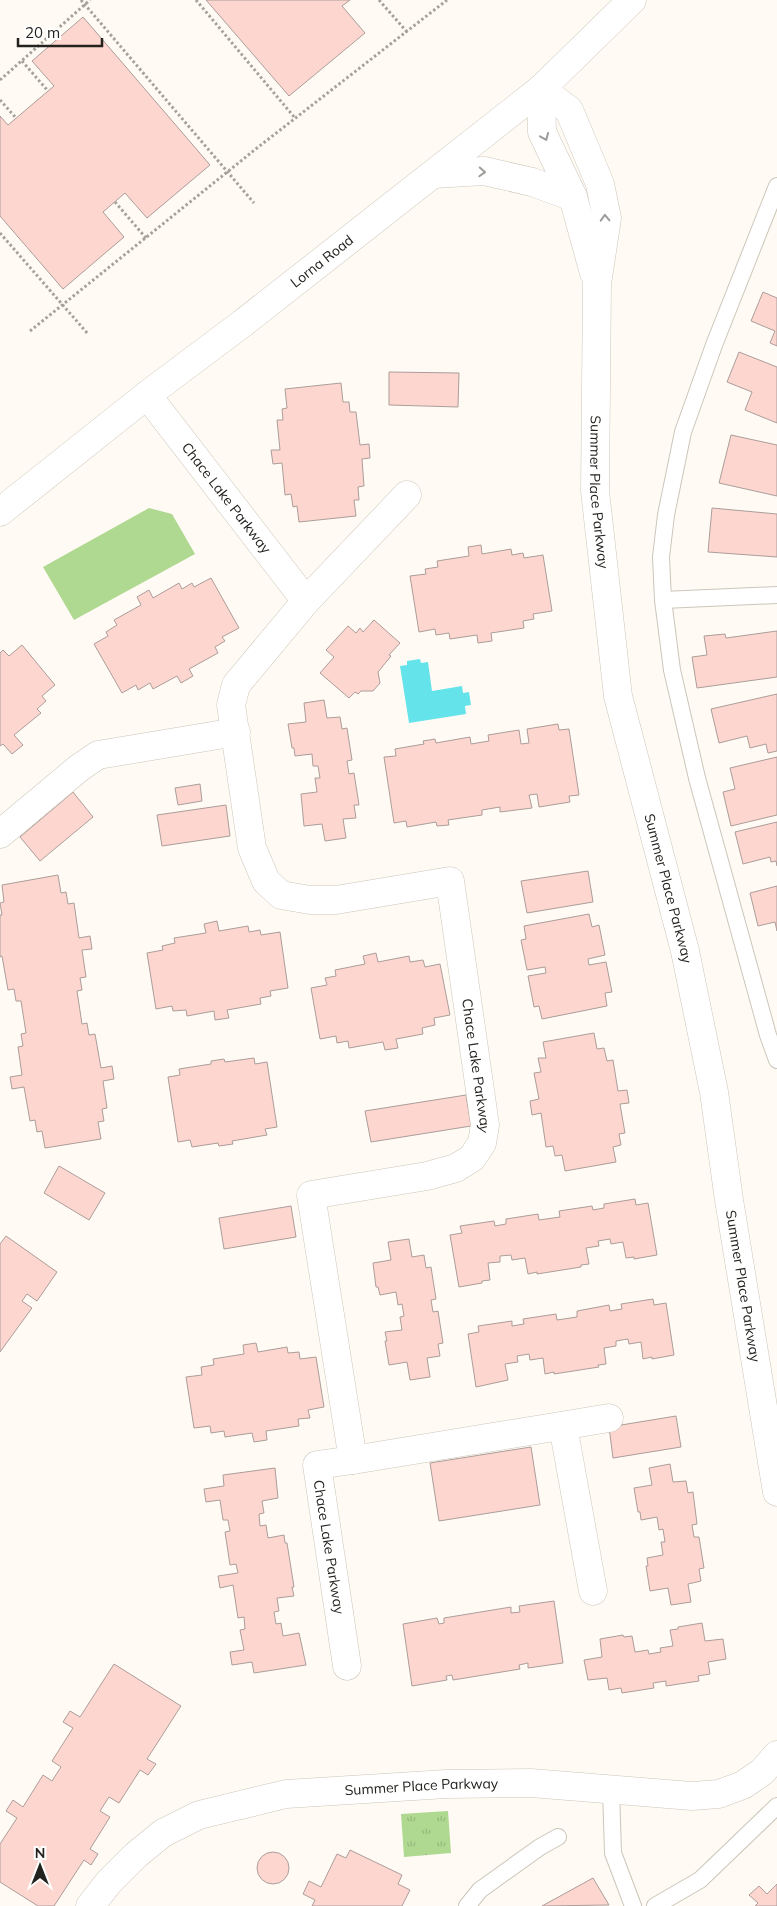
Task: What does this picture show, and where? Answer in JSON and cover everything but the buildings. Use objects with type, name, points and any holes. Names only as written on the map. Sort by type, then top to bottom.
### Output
[{"type":"street","name":"Lorna Road","points":[[0,512],[146,395],[243,323],[541,89],[632,0]]},
{"type":"street","name":"Summer Place Parkway","points":[[541,89],[542,132],[573,197],[597,284]]},
{"type":"street","name":"Summer Place Parkway","points":[[541,89],[569,110],[600,184],[607,218],[597,284],[595,490],[618,696],[685,951],[714,1092],[729,1200],[777,1492]]},
{"type":"street","points":[[434,174],[484,171],[532,182],[573,197]]},
{"type":"street","name":"Chace Lake Parkway","points":[[146,395],[306,601]]},
{"type":"street","name":"Chace Lake Parkway","points":[[353,1460],[311,1194],[427,1176],[456,1168],[472,1158],[482,1143],[485,1125],[450,881],[336,900],[310,900],[281,895],[266,881],[252,848],[231,705],[236,685],[306,601],[407,495]]},
{"type":"street","points":[[0,834],[79,768],[98,755],[236,732]]},
{"type":"street","name":"Chace Lake Parkway","points":[[347,1666],[317,1465],[609,1418]]},
{"type":"street","points":[[563,1426],[593,1590]]},
{"type":"street","name":"Summer Place Parkway","points":[[90,1906],[109,1882],[136,1855],[163,1833],[199,1815],[286,1794],[446,1784],[531,1783],[692,1796],[719,1794],[743,1785],[762,1772],[777,1755]]},
{"type":"lane","points":[[777,186],[682,432],[666,515],[661,557],[663,600],[672,670],[697,778],[768,1035],[777,1060]]},
{"type":"lane","points":[[663,600],[777,595]]},
{"type":"lane","points":[[611,1788],[612,1853],[633,1906]]},
{"type":"lane","points":[[655,1906],[700,1880],[777,1806]]},
{"type":"lane","points":[[467,1906],[480,1890],[540,1847],[558,1838]]},
{"type":"path","points":[[81,0],[254,203]]},
{"type":"path","points":[[0,80],[90,0]]},
{"type":"path","points":[[196,0],[295,118]]},
{"type":"path","points":[[379,0],[407,32]]},
{"type":"path","points":[[30,331],[295,118],[447,0]]},
{"type":"path","points":[[22,61],[48,91]]},
{"type":"path","points":[[0,100],[16,118]]},
{"type":"path","points":[[114,202],[146,238]]},
{"type":"path","points":[[0,233],[88,334]]},
{"type":"green space","points":[[149,508],[172,514],[195,554],[74,620],[43,567]]},
{"type":"green space","points":[[448,1811],[451,1853],[404,1857],[401,1814]]},
{"type":"water","points":[[420,659],[421,663],[428,662],[432,691],[462,686],[463,693],[469,692],[471,705],[465,706],[466,714],[409,723],[400,666],[407,665],[407,661]]}]
